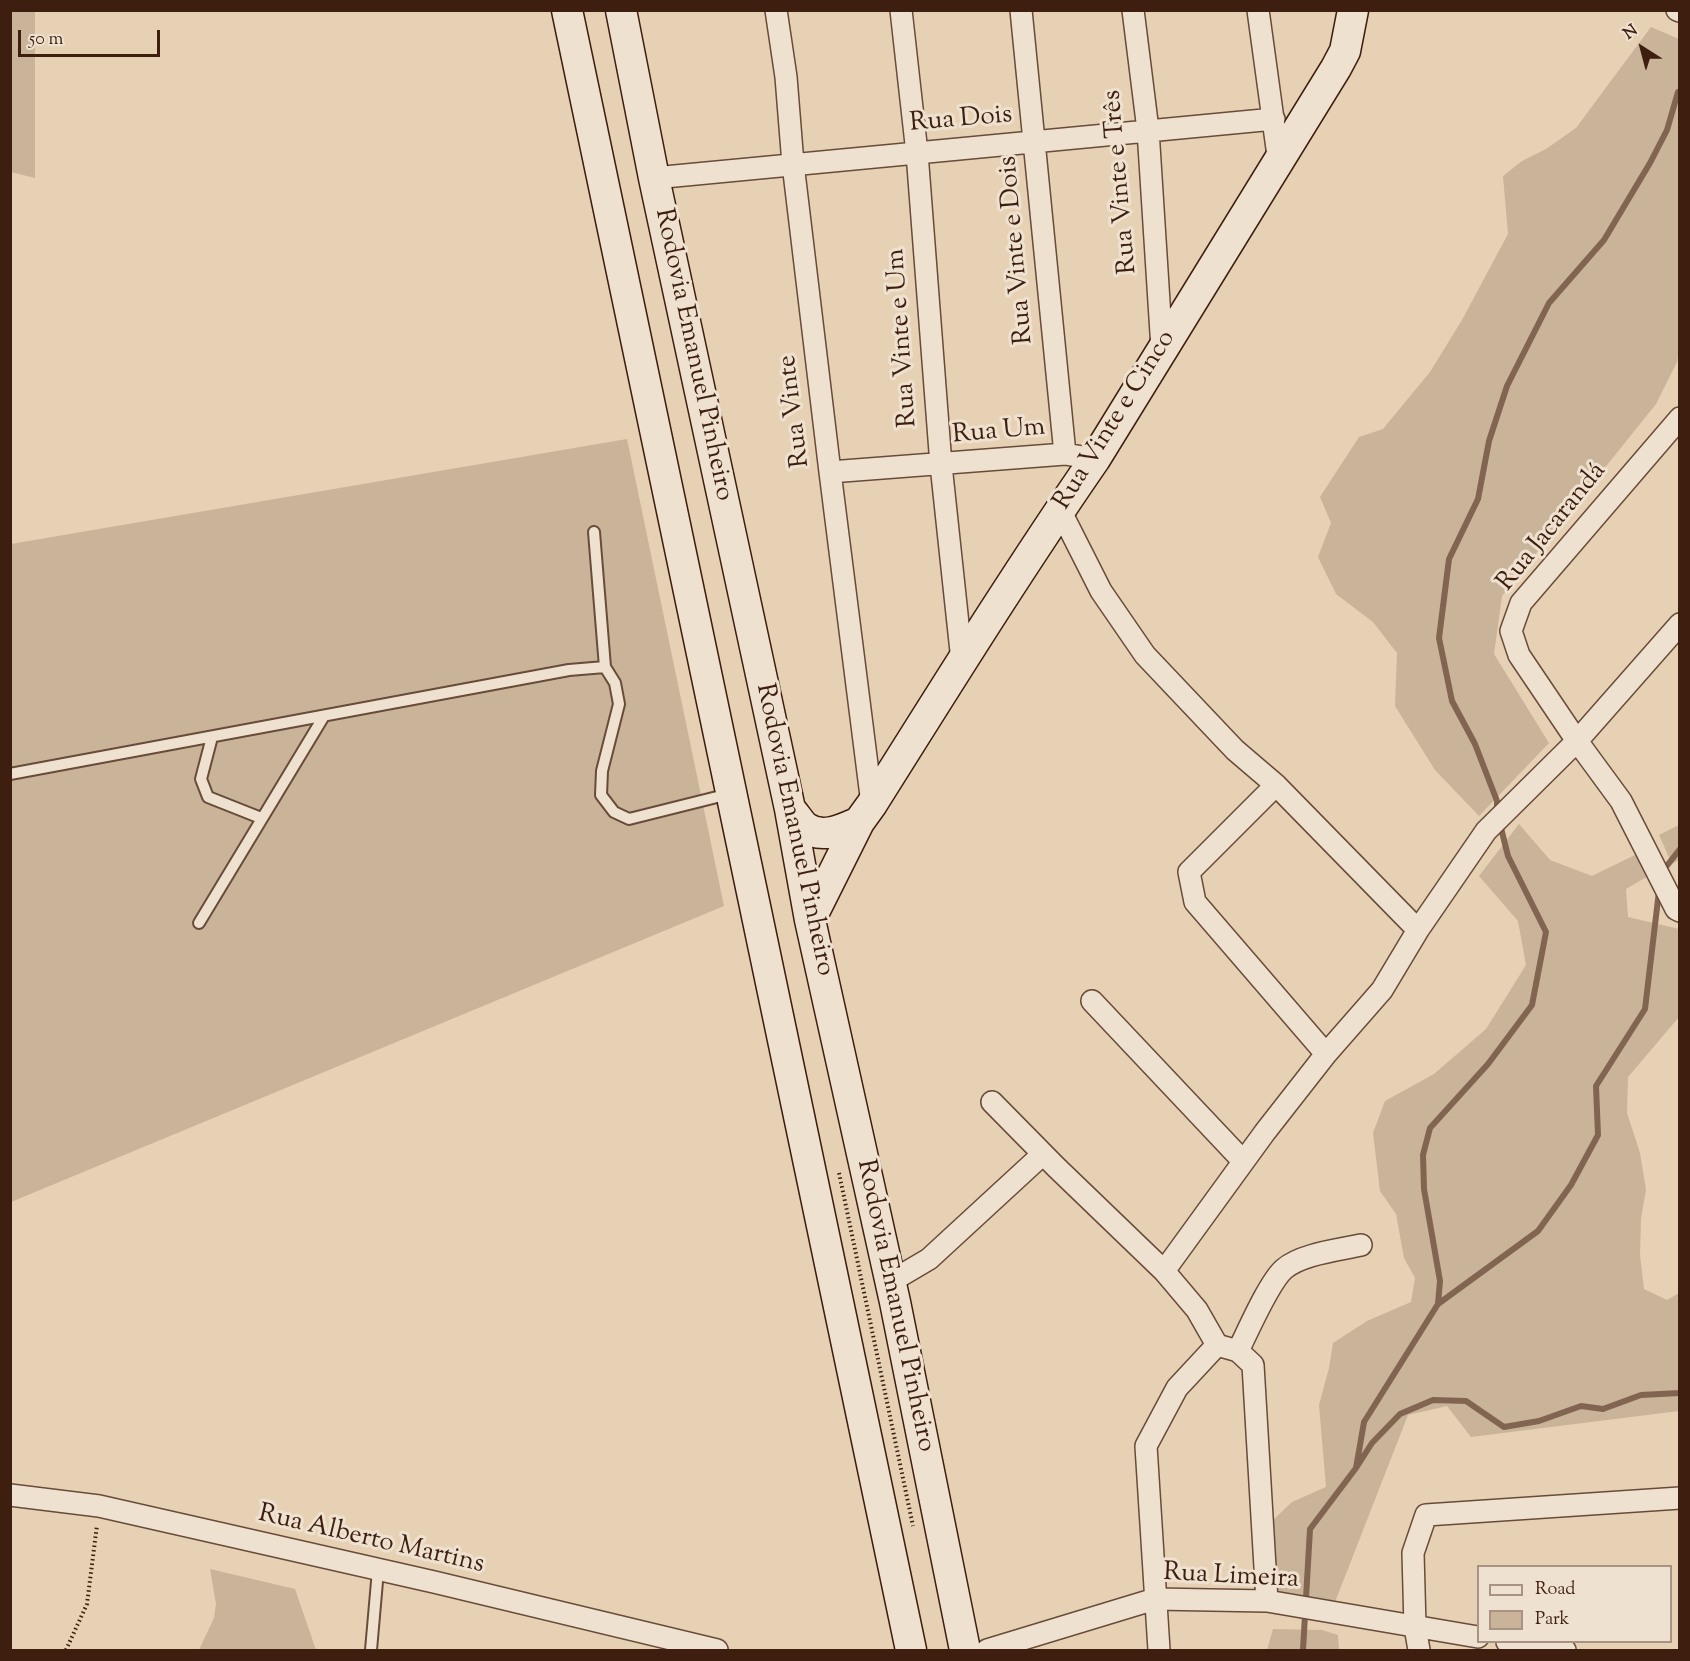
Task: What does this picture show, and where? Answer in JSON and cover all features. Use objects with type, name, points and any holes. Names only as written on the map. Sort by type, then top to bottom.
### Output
[{"type":"main road","name":"Rodovia Emanuel Pinheiro","points":[[567,10],[911,1650]]},
{"type":"main road","name":"Rodovia Emanuel Pinheiro","points":[[621,10],[654,178],[790,809],[810,920],[890,1282],[965,1650]]},
{"type":"main road","name":"Rua Vinte e Cinco","points":[[810,920],[866,813],[962,661],[1095,459],[1279,163],[1345,51],[1353,10]]},
{"type":"main road","points":[[790,809],[806,828],[823,833],[842,830],[866,813]]},
{"type":"street","name":"Rua Vinte","points":[[776,10],[786,77],[866,813]]},
{"type":"street","name":"Rua Vinte e Um","points":[[901,10],[917,153],[941,465],[962,661]]},
{"type":"street","name":"Rua Vinte e Dois","points":[[1020,10],[1065,454]]},
{"type":"street","name":"Rua Vinte e Três","points":[[1133,10],[1148,130],[1162,349]]},
{"type":"street","points":[[1258,10],[1279,163]]},
{"type":"street","name":"Rua Dois","points":[[654,178],[1274,118]]},
{"type":"street","name":"Rua Jacarandá","points":[[1577,741],[1519,655],[1510,631],[1521,603],[1680,418]]},
{"type":"street","points":[[1065,454],[1095,459]]},
{"type":"street","name":"Rua Um","points":[[830,472],[1065,454]]},
{"type":"street","points":[[1060,510],[1101,591],[1146,655],[1235,750],[1276,785],[1418,930]]},
{"type":"street","points":[[1164,1271],[1243,1161],[1326,1054],[1382,990],[1418,930],[1486,831],[1577,741],[1680,624]]},
{"type":"street","points":[[1577,741],[1621,801],[1676,909],[1680,911]]},
{"type":"street","points":[[1276,785],[1189,872],[1195,902],[1326,1054]]},
{"type":"street","points":[[1092,1001],[1243,1161]]},
{"type":"street","points":[[992,1102],[1164,1271],[1197,1310],[1217,1345],[1238,1351],[1253,1365],[1267,1601]]},
{"type":"street","points":[[890,1282],[929,1259],[1043,1154]]},
{"type":"street","points":[[1238,1351],[1272,1284],[1284,1268],[1306,1258],[1361,1245]]},
{"type":"street","points":[[1159,1650],[1146,1446],[1177,1388],[1217,1345]]},
{"type":"street","name":"Rua Alberto Martins","points":[[10,1495],[99,1506],[717,1650]]},
{"type":"street","points":[[1419,1650],[1415,1627],[1413,1553],[1426,1515],[1680,1498]]},
{"type":"street","name":"Rua Limeira","points":[[987,1650],[1155,1599],[1267,1601],[1477,1637]]},
{"type":"street","points":[[1520,1643],[1565,1650]]},
{"type":"lane","points":[[594,532],[605,667],[615,683],[619,704],[602,771],[601,795],[614,812],[630,819],[732,793]]},
{"type":"lane","points":[[10,774],[569,670],[605,667]]},
{"type":"lane","points":[[199,923],[324,716]]},
{"type":"lane","points":[[212,737],[201,779],[208,797],[261,818]]},
{"type":"lane","points":[[371,1650],[378,1570]]},
{"type":"path","points":[[66,1650],[87,1604],[99,1506]]},
{"type":"green space","points":[[11,10],[35,11],[35,178],[11,172]]},
{"type":"green space","points":[[1651,27],[1679,39],[1679,351],[1677,362],[1656,404],[1502,596],[1494,654],[1549,743],[1479,816],[1435,770],[1395,706],[1397,653],[1373,622],[1336,594],[1318,557],[1331,523],[1320,497],[1359,437],[1383,429],[1430,372],[1462,320],[1508,234],[1503,176],[1522,161],[1546,149],[1576,128]]},
{"type":"green space","points":[[627,439],[724,906],[11,1202],[11,544]]},
{"type":"green space","points":[[1519,824],[1550,860],[1592,876],[1639,853],[1650,875],[1626,889],[1628,917],[1679,929],[1679,1017],[1628,1077],[1627,1113],[1640,1153],[1646,1190],[1641,1218],[1640,1255],[1644,1289],[1667,1300],[1679,1293],[1679,1411],[1471,1437],[1447,1406],[1408,1415],[1335,1602],[1277,1592],[1272,1521],[1292,1502],[1326,1487],[1319,1405],[1333,1343],[1367,1321],[1411,1302],[1415,1278],[1404,1258],[1396,1214],[1380,1191],[1373,1133],[1385,1101],[1434,1074],[1486,1029],[1526,965],[1518,921],[1479,876]]},
{"type":"green space","points":[[1679,825],[1679,860],[1672,864],[1659,835]]},
{"type":"green space","points":[[210,1569],[295,1589],[316,1650],[199,1650],[214,1618],[216,1604]]},
{"type":"green space","points":[[1273,1629],[1322,1630],[1338,1635],[1339,1650],[1267,1650]]},
{"type":"waterway","points":[[1497,811],[1497,801],[1475,744],[1452,701],[1439,638],[1449,559],[1478,499],[1489,441],[1507,386],[1549,303],[1604,240],[1650,163],[1667,130],[1678,92]]},
{"type":"waterway","points":[[1438,1304],[1440,1281],[1424,1189],[1423,1155],[1430,1128],[1488,1064],[1532,1005],[1546,932],[1508,856],[1500,824]]},
{"type":"waterway","points":[[1662,872],[1680,849]]},
{"type":"waterway","points":[[1356,1468],[1364,1422],[1438,1304],[1538,1231],[1571,1185],[1598,1135],[1596,1086],[1645,1009],[1659,891]]},
{"type":"waterway","points":[[1303,1650],[1310,1529],[1372,1443],[1400,1414],[1433,1400],[1466,1401],[1504,1427],[1539,1421],[1581,1406],[1603,1409],[1641,1395],[1680,1393]]}]
